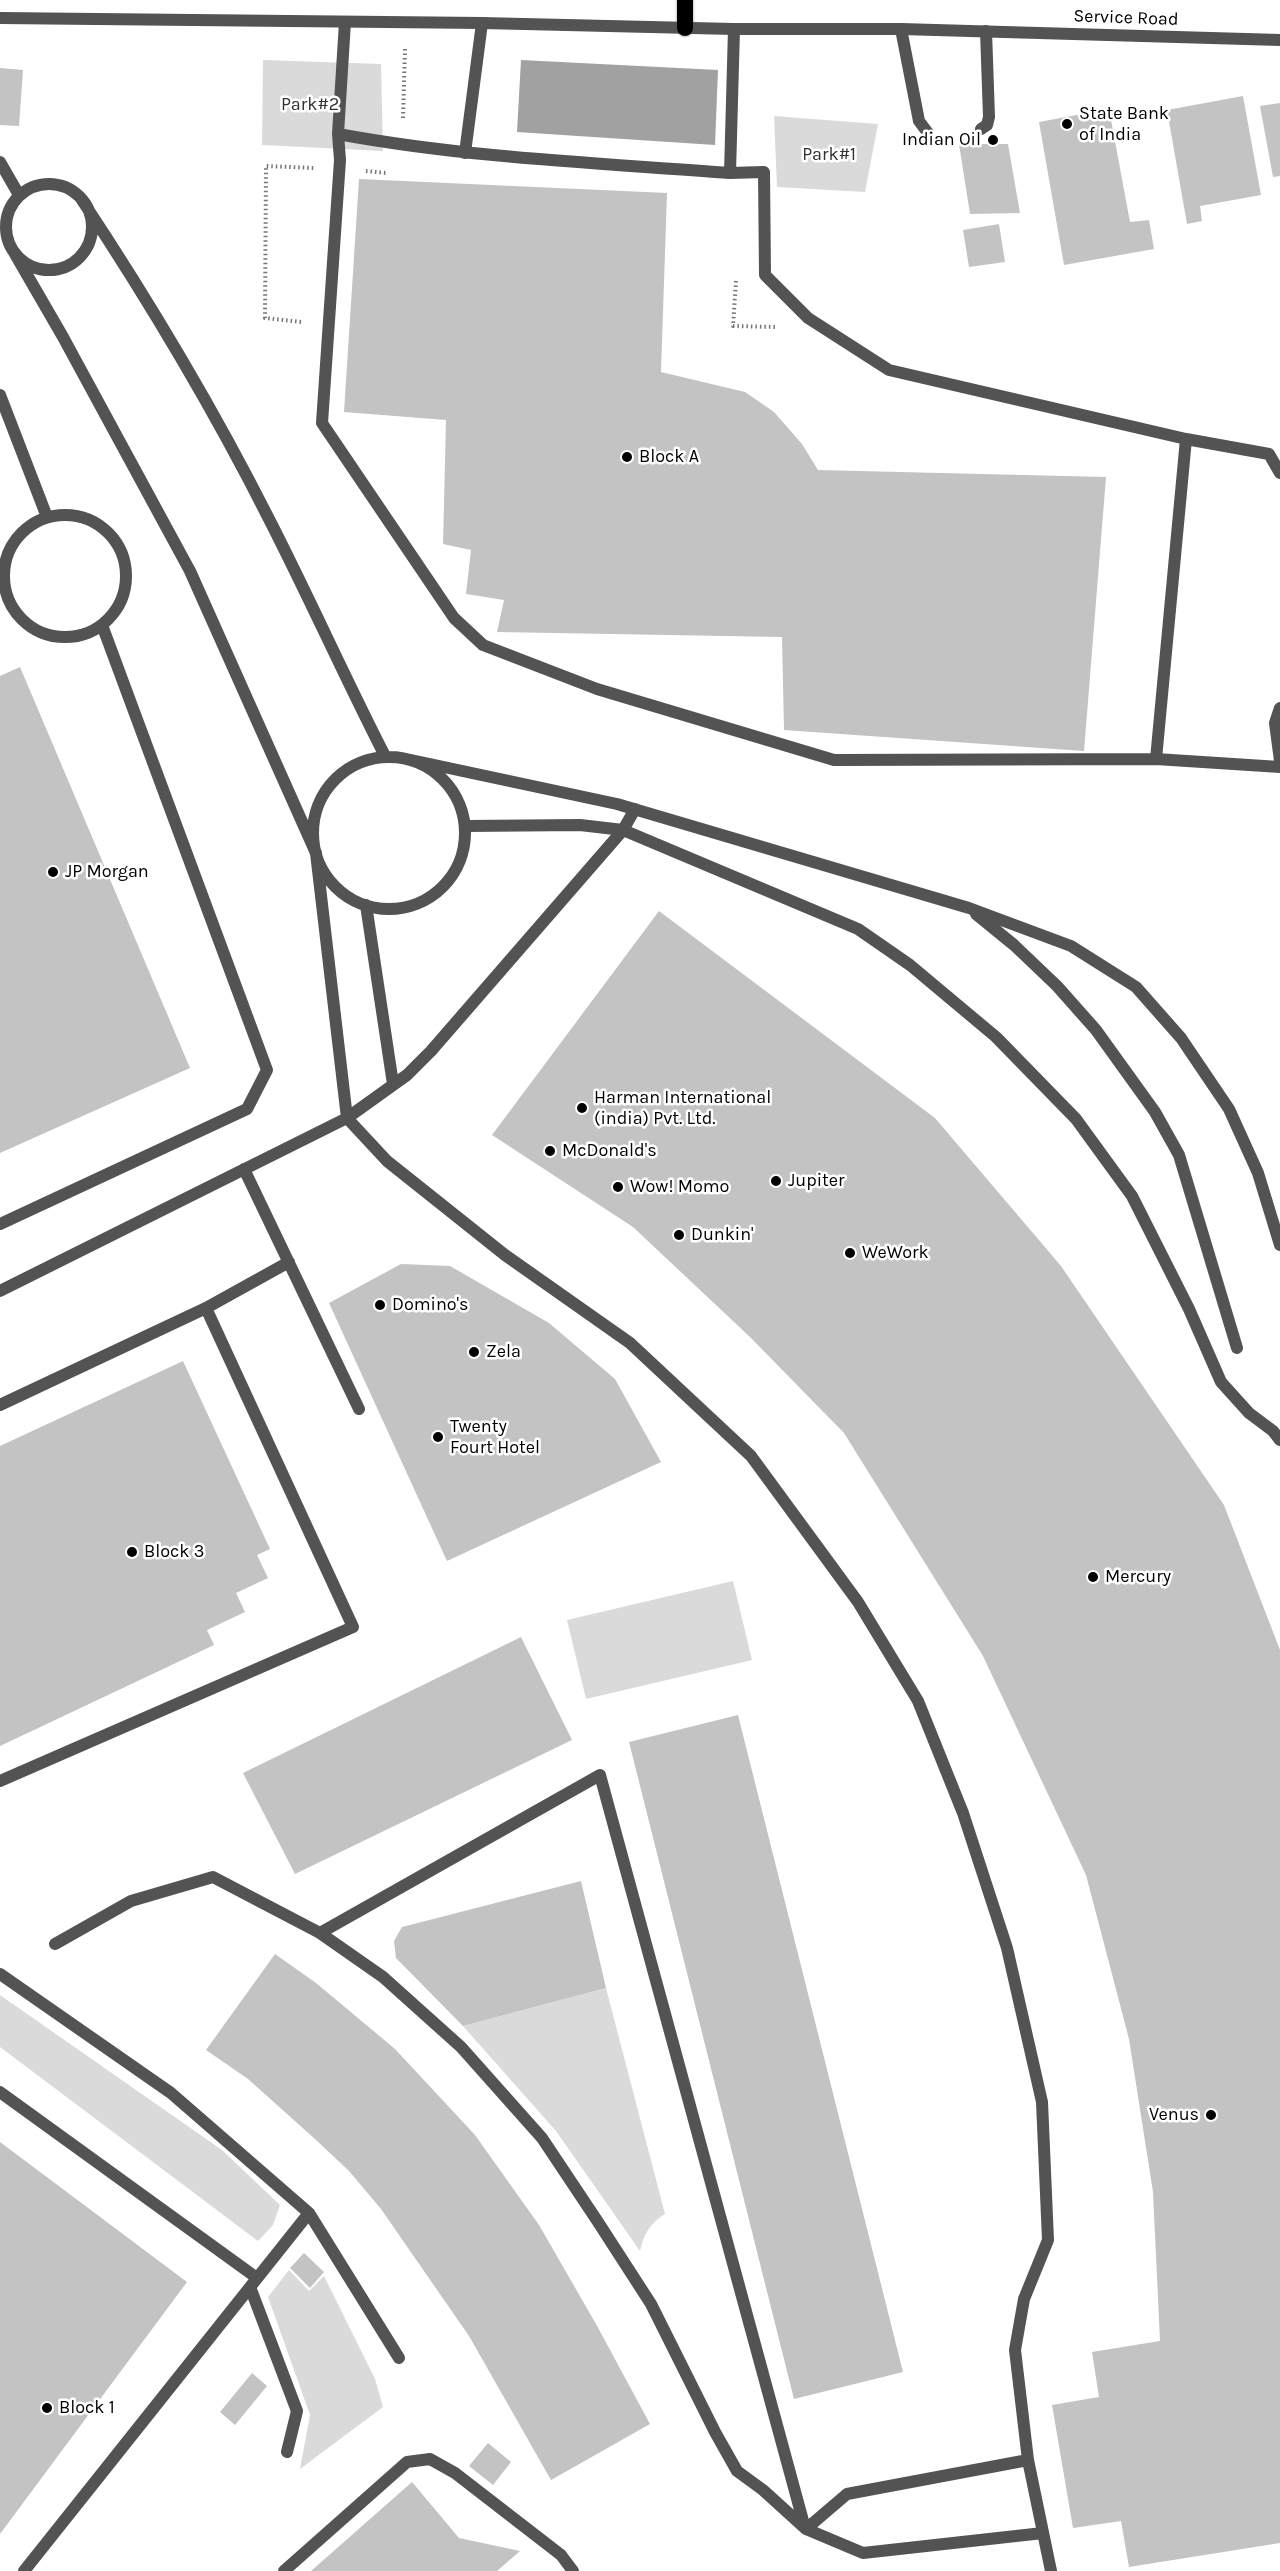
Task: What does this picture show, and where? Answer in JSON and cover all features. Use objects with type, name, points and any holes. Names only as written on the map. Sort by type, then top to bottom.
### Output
[{"type":"highway","points":[[685,0],[685,28]]},
{"type":"street","name":"Service Road","points":[[0,18],[482,23],[734,29],[901,29],[1280,40]]},
{"type":"street","points":[[345,22],[338,134],[340,170],[322,423],[454,618],[483,645],[597,689],[834,760],[1156,759],[1280,766]]},
{"type":"street","points":[[465,153],[482,23]]},
{"type":"street","points":[[730,173],[734,29]]},
{"type":"street","points":[[901,29],[919,121],[928,133]]},
{"type":"street","points":[[981,129],[987,125],[989,117],[986,31]]},
{"type":"street","points":[[338,134],[402,146],[465,153],[730,173],[764,172],[765,276],[808,318],[889,370],[1186,439],[1269,454],[1280,473]]},
{"type":"street","points":[[0,162],[19,195]]},
{"type":"street","points":[[385,756],[270,519],[210,407],[134,279],[80,197],[61,185],[52,183],[31,187],[19,195],[6,217],[8,240],[190,571],[327,876],[344,894],[366,905],[391,909],[415,905],[437,893],[454,874],[464,851],[466,826],[460,804],[448,785],[431,770],[411,760]]},
{"type":"street","points":[[15,254],[37,268],[51,270],[62,268],[80,257],[91,234],[88,210],[80,197]]},
{"type":"street","points":[[0,395],[47,517]]},
{"type":"street","points":[[1156,759],[1186,439]]},
{"type":"street","points":[[65,514],[87,519],[111,534],[122,553],[126,567],[123,596],[116,611],[102,626],[80,636],[52,636],[28,624],[13,608],[5,584],[6,561],[14,542],[28,527],[47,517],[65,514]]},
{"type":"street","points":[[0,1224],[248,1109],[267,1070],[102,626]]},
{"type":"street","points":[[1280,708],[1275,723],[1280,761]]},
{"type":"street","points":[[1051,2571],[1028,2460],[1015,2350],[1024,2300],[1048,2240],[1042,2102],[1007,1948],[963,1813],[918,1701],[858,1602],[751,1456],[630,1343],[496,1248],[387,1161],[347,1118],[316,853],[314,830],[318,807],[329,786],[346,770],[366,760],[385,756],[411,760],[635,809],[969,908],[1071,946],[1136,987],[1181,1038],[1229,1109],[1258,1173],[1280,1245]]},
{"type":"street","points":[[0,1291],[347,1118],[407,1075],[431,1051],[623,830],[635,809]]},
{"type":"street","points":[[466,826],[580,825],[623,830],[858,929],[910,965],[996,1037],[1076,1119],[1132,1196],[1189,1309],[1221,1382],[1249,1413],[1273,1431],[1280,1440]]},
{"type":"street","points":[[366,905],[393,1084]]},
{"type":"street","points":[[969,908],[1014,945],[1057,986],[1114,1054],[1155,1112],[1179,1155],[1237,1348]]},
{"type":"street","points":[[244,1169],[359,1409]]},
{"type":"street","points":[[0,1405],[206,1308],[289,1263]]},
{"type":"street","points":[[0,1781],[353,1627],[206,1308]]},
{"type":"street","points":[[320,1933],[600,1775],[806,2529]]},
{"type":"street","points":[[55,1944],[130,1901],[213,1877],[320,1933],[383,1977],[461,2047],[542,2138],[651,2304],[737,2471],[763,2490],[806,2529],[863,2553],[1043,2533]]},
{"type":"street","points":[[0,1974],[171,2093],[309,2213],[399,2358]]},
{"type":"street","points":[[0,2091],[253,2282],[297,2411],[287,2452]]},
{"type":"street","points":[[24,2571],[309,2213]]},
{"type":"street","points":[[284,2571],[407,2462],[430,2459],[455,2473],[561,2555],[573,2571]]},
{"type":"street","points":[[806,2529],[847,2493],[1028,2460]]},
{"type":"path","points":[[309,322],[266,318],[266,166],[392,173]]},
{"type":"green space","name":"Park#2","points":[[263,60],[381,64],[383,151],[262,145]]},
{"type":"green space","name":"Park#1","points":[[774,116],[878,124],[865,192],[777,187]]},
{"type":"green space","points":[[733,1581],[752,1660],[586,1699],[567,1620]]},
{"type":"green space","points":[[606,1988],[665,2214],[648,2230],[640,2251],[556,2131],[463,2026]]},
{"type":"green space","points":[[0,1995],[222,2150],[280,2205],[273,2225],[258,2241],[0,2047]]},
{"type":"green space","points":[[289,2270],[309,2291],[324,2276],[375,2379],[383,2407],[300,2469],[310,2415],[268,2297]]},
{"type":"shaded area","points":[[521,60],[718,70],[715,145],[517,132]]},
{"type":"building","points":[[0,68],[23,70],[19,126],[0,125]]},
{"type":"building","points":[[1243,96],[1261,195],[1200,206],[1202,221],[1187,224],[1167,110]]},
{"type":"building","points":[[1280,103],[1280,176],[1273,177],[1260,106]]},
{"type":"building","points":[[1109,109],[1130,222],[1149,220],[1154,249],[1064,265],[1039,122]]},
{"type":"building","points":[[959,144],[1008,144],[1020,213],[970,214]]},
{"type":"building","name":"Block A","points":[[359,179],[667,193],[661,372],[745,392],[774,412],[802,444],[818,470],[1106,477],[1084,751],[784,730],[782,637],[497,632],[504,600],[466,594],[471,550],[443,544],[446,420],[344,412]]},
{"type":"building","points":[[999,224],[1005,262],[969,267],[963,230]]},
{"type":"building","name":"JP Morgan","points":[[20,667],[190,1068],[0,1153],[0,676]]},
{"type":"building","points":[[659,911],[935,1118],[1061,1266],[1224,1505],[1280,1650],[1280,2543],[1129,2567],[1121,2521],[1073,2528],[1052,2405],[1099,2397],[1092,2352],[1160,2341],[1153,2192],[1129,2039],[1086,1875],[983,1656],[844,1433],[750,1337],[633,1227],[492,1135]]},
{"type":"building","points":[[401,1264],[450,1266],[549,1323],[615,1379],[661,1462],[447,1561],[329,1303]]},
{"type":"building","name":"Block 3","points":[[183,1361],[270,1549],[257,1555],[268,1578],[236,1593],[245,1612],[207,1630],[214,1645],[0,1746],[0,1446]]},
{"type":"building","points":[[521,1637],[572,1740],[295,1874],[243,1773]]},
{"type":"building","points":[[738,1715],[903,2372],[794,2399],[629,1742]]},
{"type":"building","points":[[581,1881],[606,1988],[463,2026],[396,1958],[394,1941],[402,1927]]},
{"type":"building","points":[[275,1954],[316,1983],[395,2049],[475,2135],[539,2225],[650,2424],[551,2480],[469,2336],[381,2209],[349,2171],[315,2139],[248,2079],[206,2050]]},
{"type":"building","name":"Block 1","points":[[0,2142],[187,2282],[0,2534]]},
{"type":"building","points":[[304,2253],[324,2272],[310,2288],[290,2268]]},
{"type":"building","points":[[252,2373],[267,2386],[235,2425],[220,2412]]},
{"type":"building","points":[[488,2443],[511,2462],[493,2485],[469,2466]]},
{"type":"building","points":[[412,2482],[459,2538],[520,2551],[497,2571],[311,2571]]},
{"type":"place","name":"State Bank of India","points":[[1067,124]]},
{"type":"place","name":"Indian Oil","points":[[993,140]]},
{"type":"place","name":"Block A","points":[[627,457]]},
{"type":"place","name":"JP Morgan","points":[[53,872]]},
{"type":"place","name":"Harman International (india) Pvt. Ltd.","points":[[582,1108]]},
{"type":"place","name":"McDonald's","points":[[550,1151]]},
{"type":"place","name":"Jupiter","points":[[776,1181]]},
{"type":"place","name":"Wow! Momo","points":[[618,1187]]},
{"type":"place","name":"Dunkin'","points":[[679,1235]]},
{"type":"place","name":"WeWork","points":[[850,1253]]},
{"type":"place","name":"Domino's","points":[[380,1305]]},
{"type":"place","name":"Zela","points":[[474,1352]]},
{"type":"place","name":"Twenty Fourt Hotel","points":[[438,1437]]},
{"type":"place","name":"Block 3","points":[[132,1552]]},
{"type":"place","name":"Mercury","points":[[1093,1577]]},
{"type":"place","name":"Venus","points":[[1211,2115]]},
{"type":"place","name":"Block 1","points":[[47,2408]]}]
